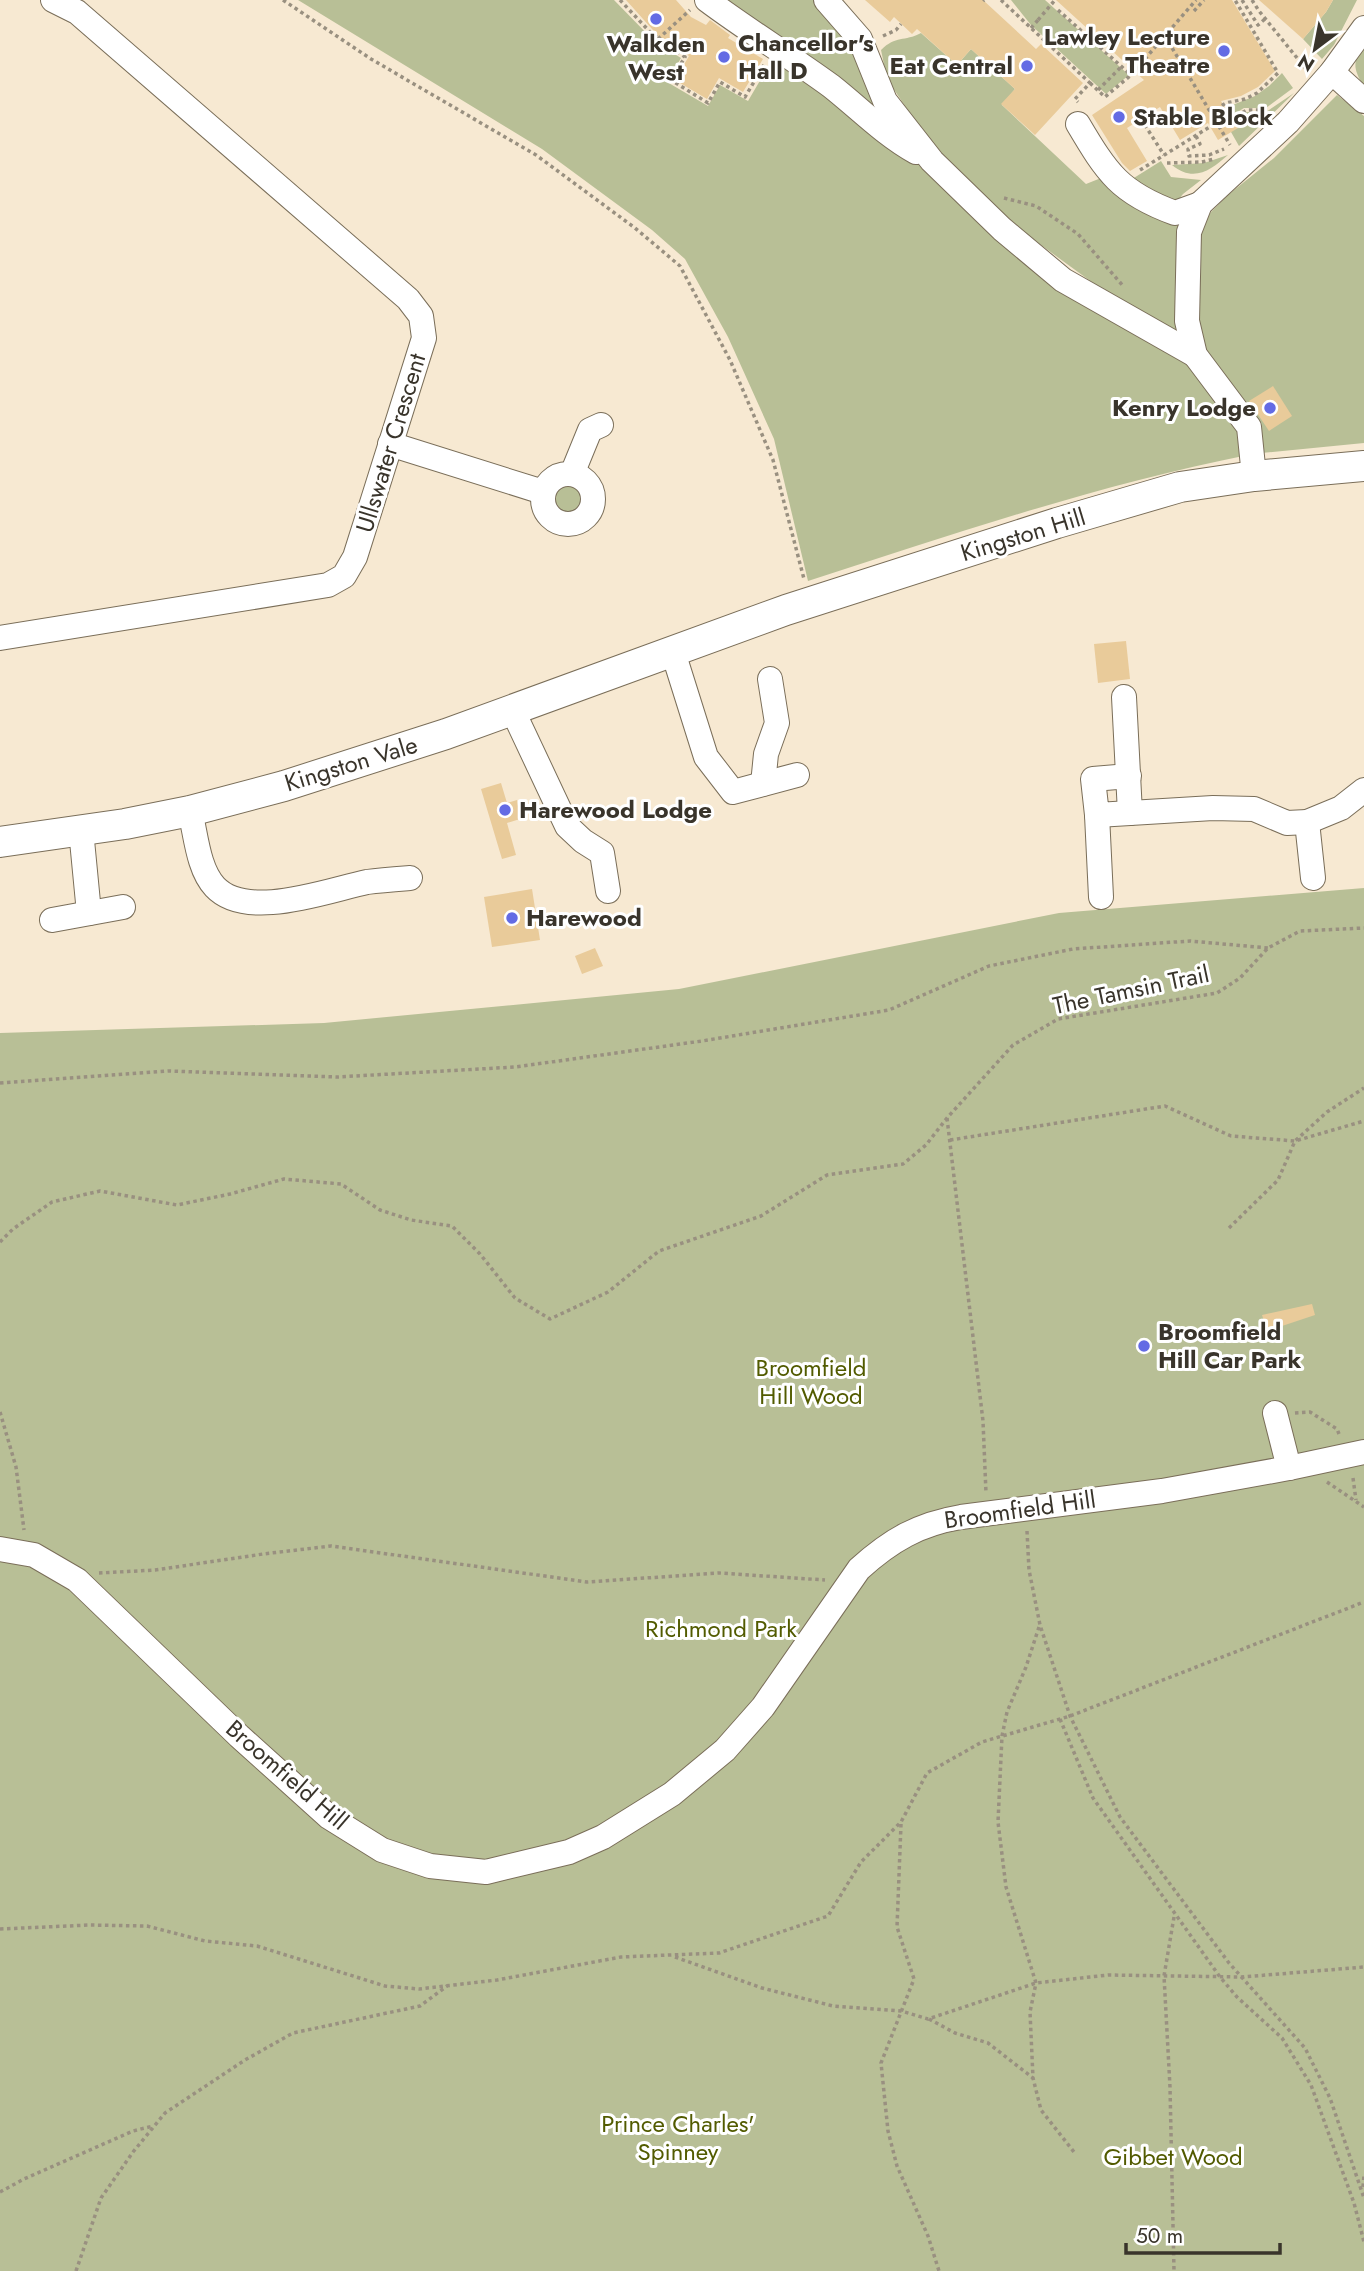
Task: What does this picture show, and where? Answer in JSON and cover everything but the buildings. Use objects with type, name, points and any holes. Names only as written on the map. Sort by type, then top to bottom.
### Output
[{"type":"main road","name":"Kingston Hill","points":[[682,648],[786,610],[1057,523],[1180,487],[1254,476],[1364,466]]},
{"type":"main road","name":"Kingston Vale","points":[[0,842],[125,824],[190,811],[285,786],[446,734],[682,648]]},
{"type":"street","name":"Ullswater Crescent","points":[[0,638],[328,585],[344,576],[355,557],[424,338],[421,316],[408,299],[77,12],[53,0]]},
{"type":"street","points":[[826,0],[860,39],[884,101],[932,161],[1002,229],[1063,280],[1195,355]]},
{"type":"street","points":[[700,4],[829,85],[897,142],[932,161]]},
{"type":"street","points":[[1079,114],[1096,155],[1120,185],[1150,204],[1175,213],[1200,204],[1288,122],[1322,74],[1364,28]]},
{"type":"street","points":[[1322,74],[1364,101]]},
{"type":"street","points":[[1200,204],[1189,232],[1186,321],[1195,355],[1249,426],[1254,476]]},
{"type":"street","points":[[572,474],[590,430],[601,425]]},
{"type":"street","points":[[390,444],[543,492]]},
{"type":"street","points":[[572,474],[588,482],[594,498],[589,514],[579,522],[562,524],[549,516],[544,508],[543,492],[553,478],[572,474]]},
{"type":"street","points":[[682,648],[706,757],[733,792],[797,775]]},
{"type":"street","points":[[763,784],[766,754],[777,723],[770,679]]},
{"type":"street","points":[[1125,697],[1130,813]]},
{"type":"street","points":[[512,709],[567,826],[601,853],[608,891]]},
{"type":"street","points":[[1101,897],[1093,779],[1129,776]]},
{"type":"street","points":[[1097,815],[1213,808],[1254,809],[1287,823],[1307,822],[1342,808],[1364,790]]},
{"type":"street","points":[[190,811],[205,873],[216,888],[230,897],[246,902],[309,897],[368,882],[410,878]]},
{"type":"street","points":[[1307,822],[1313,878]]},
{"type":"street","points":[[81,830],[89,913]]},
{"type":"street","points":[[52,920],[123,907]]},
{"type":"street","points":[[1275,1413],[1295,1467]]},
{"type":"street","name":"Broomfield Hill","points":[[0,1549],[34,1555],[77,1580],[239,1736],[329,1817],[382,1850],[430,1866],[486,1872],[569,1852],[603,1837],[672,1794],[725,1750],[762,1707],[859,1569],[912,1531],[935,1521],[987,1512],[1162,1491],[1364,1452]]},
{"type":"path","points":[[283,0],[371,59],[536,155],[635,228],[680,266],[730,360],[773,460],[806,587]]},
{"type":"path","points":[[620,0],[658,39],[685,57],[671,80],[708,103],[720,82],[746,97],[774,48]]},
{"type":"path","points":[[1001,0],[1105,97],[1131,75],[1168,29],[1196,0]]},
{"type":"path","points":[[1031,28],[1055,0]]},
{"type":"path","points":[[1194,10],[1204,0]]},
{"type":"path","points":[[1210,113],[1226,103],[1257,93],[1278,72],[1235,0]]},
{"type":"path","points":[[1242,0],[1258,26],[1265,19]]},
{"type":"path","points":[[1252,0],[1265,19],[1322,74]]},
{"type":"path","points":[[658,39],[700,4]]},
{"type":"path","points":[[1058,10],[1131,75]]},
{"type":"path","points":[[878,30],[878,39],[901,24]]},
{"type":"path","points":[[1164,36],[1224,137]]},
{"type":"path","points":[[1098,90],[1121,66]]},
{"type":"path","points":[[1079,114],[1075,99],[1090,83]]},
{"type":"path","points":[[1135,173],[1196,135],[1247,110],[1267,110],[1273,106]]},
{"type":"path","points":[[1141,119],[1164,155]]},
{"type":"path","points":[[1167,163],[1202,162],[1227,153],[1226,148],[1209,155],[1189,156],[1188,149],[1200,144],[1196,135]]},
{"type":"path","points":[[999,197],[1036,206],[1077,234],[1128,292]]},
{"type":"path","name":"The Tamsin Trail","points":[[0,1242],[13,1229],[52,1202],[100,1191],[177,1205],[284,1179],[341,1184],[380,1210],[411,1220],[452,1226],[480,1254],[515,1298],[550,1319],[608,1292],[659,1251],[761,1216],[827,1175],[903,1164],[926,1145],[1013,1045],[1058,1019],[1217,993],[1240,978],[1269,948],[1300,932],[1364,928]]},
{"type":"path","points":[[0,1083],[168,1071],[337,1077],[515,1067],[702,1041],[889,1010],[989,966],[1073,949],[1190,942],[1269,948]]},
{"type":"path","points":[[1230,1228],[1278,1180],[1295,1140],[1327,1112],[1364,1088]]},
{"type":"path","points":[[950,1140],[1165,1106],[1231,1136],[1295,1140],[1364,1121]]},
{"type":"path","points":[[947,1118],[983,1421],[987,1512]]},
{"type":"path","points":[[0,1412],[16,1467],[26,1554]]},
{"type":"path","points":[[1295,1467],[1364,1507]]},
{"type":"path","points":[[1026,1508],[1028,1570],[1040,1625],[1070,1716],[1120,1817],[1229,1963],[1305,2048],[1330,2098],[1364,2198]]},
{"type":"path","points":[[77,1580],[106,1571],[155,1570],[263,1553],[331,1546],[587,1582],[719,1573],[851,1581]]},
{"type":"path","points":[[0,1929],[90,1925],[147,1926],[205,1941],[257,1946],[385,1986],[419,1989],[497,1980],[621,1957],[719,1953],[828,1916],[861,1862],[901,1822],[927,1773],[982,1742],[1070,1716],[1364,1602]]},
{"type":"path","points":[[1040,1625],[1007,1712],[1002,1736],[998,1822],[1006,1887],[1036,1983],[1030,2012],[1033,2078],[1041,2110],[1074,2152]]},
{"type":"path","points":[[1060,1719],[1093,1798],[1220,1977],[1237,1997],[1282,2038],[1311,2085],[1354,2203],[1364,2242]]},
{"type":"path","points":[[901,1822],[897,1927],[914,1979],[881,2063],[888,2131],[897,2166],[928,2236],[939,2271]]},
{"type":"path","points":[[1174,1915],[1164,1976],[1170,2087],[1174,2271]]},
{"type":"path","points":[[670,1956],[762,1988],[833,2006],[901,2011],[928,2019],[955,2033],[988,2043],[1033,2078]]},
{"type":"path","points":[[928,2019],[1036,1983],[1108,1975],[1242,1977],[1364,1967]]},
{"type":"path","points":[[76,2271],[102,2199],[165,2113],[245,2060],[293,2033],[420,2006],[449,1985]]},
{"type":"path","points":[[0,2192],[24,2179],[155,2125]]},
{"type":"path","points":[[1362,2191],[1364,2175]]},
{"type":"green space","points":[[298,0],[614,0],[655,42],[681,58],[667,82],[708,106],[720,85],[748,101],[772,60],[821,88],[894,150],[926,168],[1186,359],[1242,428],[1248,455],[1081,496],[971,528],[808,581],[774,439],[728,337],[685,259],[652,230],[542,149]]},
{"type":"green space","points":[[717,0],[816,0],[851,40],[897,129]]},
{"type":"green space","points":[[1011,0],[1045,0],[1129,75],[1106,94],[1031,25]]},
{"type":"green space","points":[[1333,0],[1357,0],[1334,45],[1322,59],[1303,39]]},
{"type":"green space","points":[[921,33],[957,65],[971,49],[1015,89],[1002,105],[1086,184],[1101,178],[1117,196],[1136,209],[1181,226],[1182,339],[1104,291],[1030,237],[927,139],[887,79],[881,50],[891,42]]},
{"type":"green space","points":[[1364,43],[1364,87],[1355,65]]},
{"type":"green space","points":[[1282,73],[1293,88],[1266,108],[1244,108],[1231,116],[1225,108],[1255,96]]},
{"type":"green space","points":[[1294,93],[1239,146],[1231,132],[1232,119],[1247,112],[1266,112]]},
{"type":"green space","points":[[1337,95],[1364,116],[1364,443],[1261,453],[1199,338],[1197,235],[1211,212],[1228,195],[1274,158]]},
{"type":"green space","points":[[1228,155],[1209,170],[1195,174],[1172,165],[1204,163]]},
{"type":"green space","points":[[1161,161],[1171,177],[1201,180],[1175,204],[1129,181]]},
{"type":"green space","points":[[566,484],[572,485],[580,493],[580,505],[572,513],[566,514],[560,513],[552,505],[551,499],[552,493],[560,485]]},
{"type":"green space","name":"Richmond Park","points":[[1364,888],[1364,2271],[0,2271],[0,1033],[324,1023],[679,989],[1059,913]]},
{"type":"place","name":"Walkden West","points":[[656,19]]},
{"type":"place","name":"Lawley Lecture Theatre","points":[[1224,51]]},
{"type":"place","name":"Chancellor's Hall D","points":[[724,57]]},
{"type":"place","name":"Eat Central","points":[[1027,66]]},
{"type":"place","name":"Stable Block","points":[[1119,117]]},
{"type":"place","name":"Kenry Lodge","points":[[1270,408]]},
{"type":"place","name":"Harewood Lodge","points":[[505,810]]},
{"type":"place","name":"Harewood","points":[[512,918]]},
{"type":"place","name":"Broomfield Hill Car Park","points":[[1144,1346]]},
{"type":"park label","name":"Broomfield Hill Wood","points":[[811,1382]]},
{"type":"park label","name":"Prince Charles' Spinney","points":[[678,2138]]},
{"type":"park label","name":"Gibbet Wood","points":[[1173,2157]]}]
